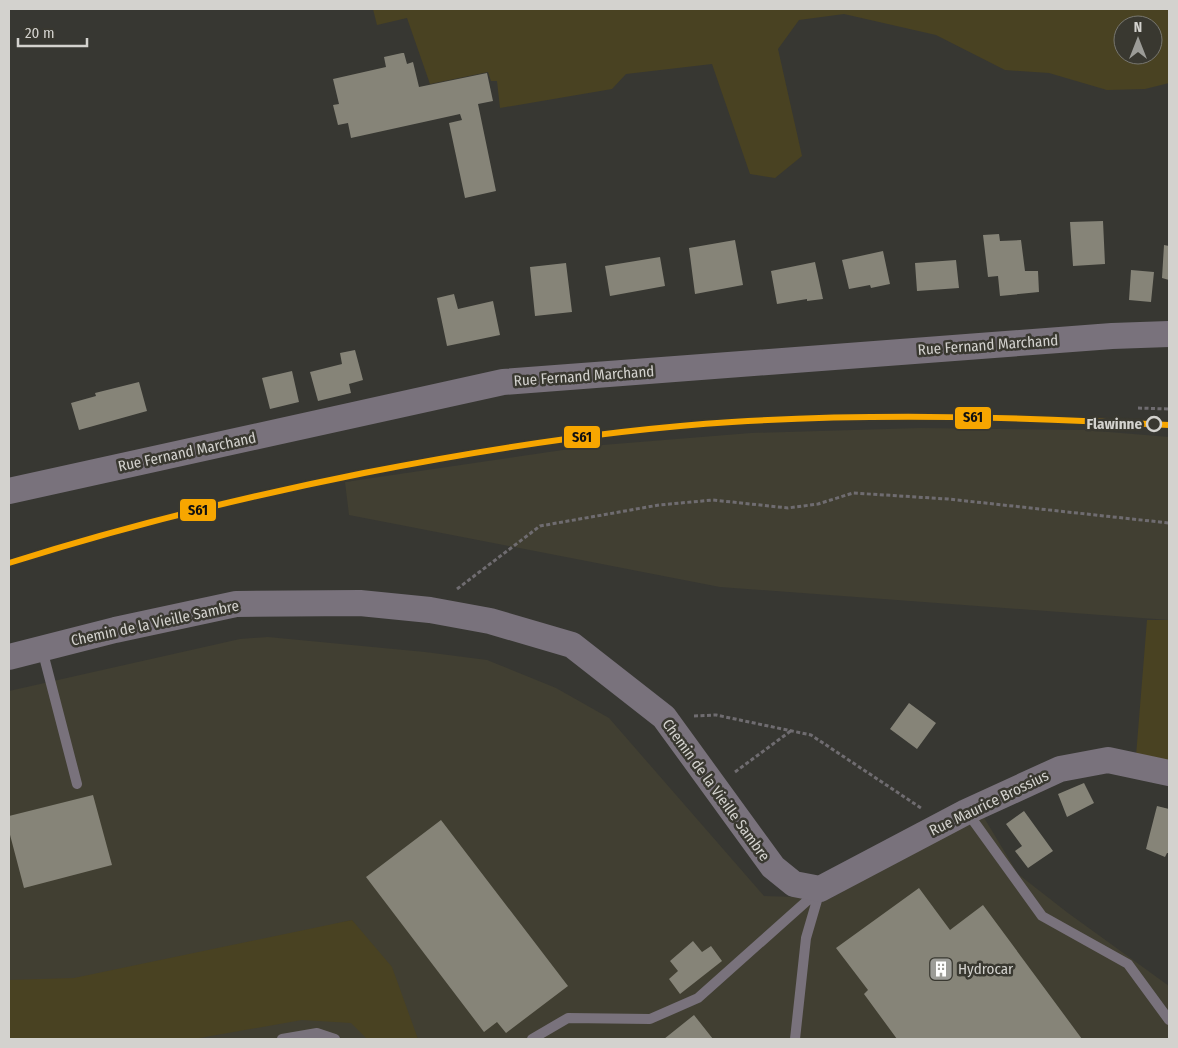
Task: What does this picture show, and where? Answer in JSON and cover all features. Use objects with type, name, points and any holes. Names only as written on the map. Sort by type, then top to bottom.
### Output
[{"type":"street","name":"Rue Fernand Marchand","points":[[9,491],[503,382],[1112,336],[1169,334]]},
{"type":"street","name":"Chemin de la Vieille Sambre","points":[[9,657],[236,604],[360,603],[430,610],[490,621],[572,645],[664,717],[773,868],[794,884],[820,889]]},
{"type":"street","name":"Rue Maurice Brossius","points":[[820,889],[955,817],[1060,769],[1108,760],[1169,772]]},
{"type":"lane","points":[[42,648],[77,784]]},
{"type":"lane","points":[[955,817],[1042,916],[1128,964],[1169,1020]]},
{"type":"lane","points":[[795,1039],[806,938],[820,889]]},
{"type":"lane","name":"Rue Maurice Brossius","points":[[532,1039],[568,1018],[650,1019],[698,998],[820,889]]},
{"type":"lane","points":[[282,1039],[317,1033],[335,1039]]},
{"type":"path","points":[[1138,408],[1168,409]]},
{"type":"path","points":[[430,610],[540,526],[659,505],[713,500],[788,508],[818,504],[853,493],[948,499],[1169,523]]},
{"type":"path","points":[[664,717],[716,715],[811,735],[955,817]]},
{"type":"path","points":[[715,787],[792,730]]},
{"type":"shaded area","points":[[373,9],[1169,9],[1169,83],[1145,89],[1107,90],[1049,73],[1005,70],[936,35],[844,14],[799,20],[778,49],[802,156],[775,178],[750,174],[712,64],[626,74],[612,89],[500,108],[497,81],[491,81],[488,72],[430,84],[407,18],[377,25]]},
{"type":"shaded area","points":[[920,428],[1085,430],[1169,437],[1169,620],[720,587],[349,515],[345,482],[590,446],[751,433]]},
{"type":"shaded area","points":[[1147,620],[1169,620],[1169,762],[1136,756]]},
{"type":"shaded area","points":[[268,637],[487,660],[556,688],[609,718],[764,896],[831,898],[983,816],[1018,874],[1068,913],[1169,986],[1169,1039],[418,1039],[352,920],[337,924],[373,1039],[9,1039],[9,691],[240,639]]},
{"type":"shaded area","points":[[352,920],[392,967],[418,1039],[367,1039],[351,1023],[302,1020],[194,1039],[9,1039],[9,980],[74,978]]},
{"type":"building","points":[[404,53],[407,64],[413,62],[419,87],[487,73],[493,101],[478,104],[496,191],[465,198],[449,123],[462,120],[460,114],[351,138],[348,123],[338,125],[333,105],[339,104],[333,79],[386,67],[384,57]]},
{"type":"building","points":[[1103,221],[1105,264],[1073,266],[1070,222]]},
{"type":"building","points":[[999,234],[1000,241],[1021,240],[1025,271],[1038,271],[1039,292],[1000,296],[998,276],[988,277],[983,235]]},
{"type":"building","points":[[735,240],[743,285],[695,294],[689,248]]},
{"type":"building","points":[[1164,245],[1169,246],[1169,280],[1162,278]]},
{"type":"building","points":[[883,251],[890,284],[871,288],[870,285],[849,289],[842,260]]},
{"type":"building","points":[[660,257],[665,286],[610,296],[605,266]]},
{"type":"building","points":[[956,260],[959,288],[917,291],[915,263]]},
{"type":"building","points":[[815,262],[823,299],[807,301],[807,299],[777,304],[771,271]]},
{"type":"building","points":[[566,263],[572,312],[535,316],[530,267]]},
{"type":"building","points":[[1131,270],[1154,272],[1151,302],[1129,300]]},
{"type":"building","points":[[454,294],[458,309],[493,301],[500,335],[447,346],[437,298]]},
{"type":"building","points":[[355,350],[363,380],[349,384],[351,393],[318,401],[310,372],[342,364],[340,353]]},
{"type":"building","points":[[292,371],[299,402],[270,409],[262,378]]},
{"type":"building","points":[[139,382],[147,411],[79,430],[71,403],[96,396],[95,393]]},
{"type":"building","points":[[909,703],[936,723],[917,749],[890,729]]},
{"type":"building","points":[[1084,783],[1094,803],[1067,817],[1058,794]]},
{"type":"building","points":[[93,795],[112,865],[24,888],[9,831],[9,816]]},
{"type":"building","points":[[1157,806],[1169,809],[1169,853],[1165,857],[1146,849]]},
{"type":"building","points":[[1024,811],[1053,851],[1028,868],[1015,851],[1022,846],[1006,824]]},
{"type":"building","points":[[441,820],[568,986],[506,1033],[497,1022],[484,1032],[366,877]]},
{"type":"building","name":"Hydrocar","points":[[919,888],[950,930],[983,905],[1082,1039],[897,1039],[864,994],[868,990],[836,948]]},
{"type":"building","points":[[693,941],[702,952],[711,946],[722,961],[680,994],[669,979],[678,971],[670,961]]},
{"type":"building","points":[[694,1015],[713,1039],[664,1039]]},
{"type":"transit line","name":"S61","points":[[9,563],[185,513],[274,492],[456,456],[593,435],[732,422],[896,417],[1005,418],[1169,425]]},
{"type":"place","name":"Flawinne","points":[[1154,424]]},
{"type":"place","name":"Hydrocar","points":[[941,969]]}]
